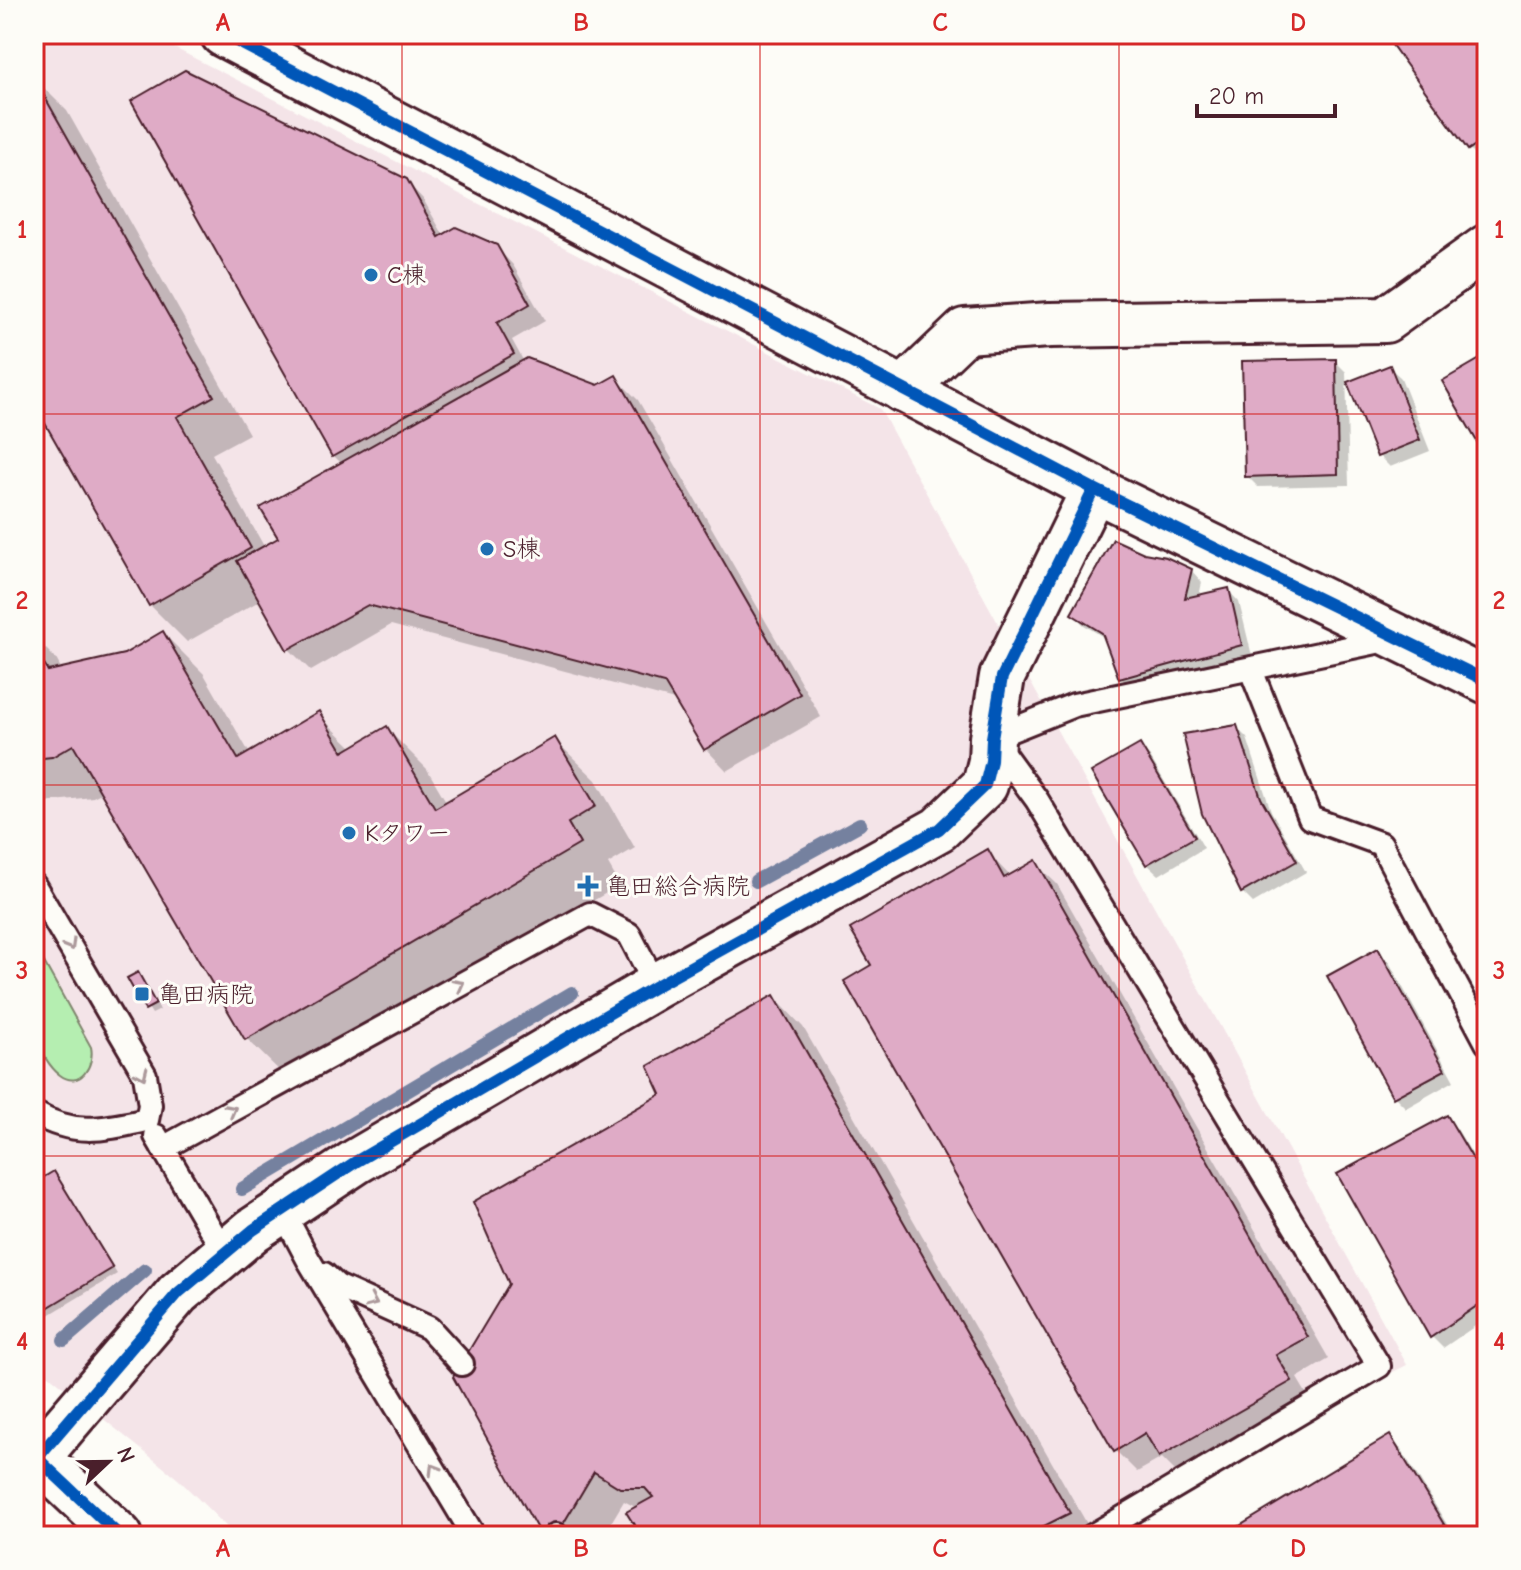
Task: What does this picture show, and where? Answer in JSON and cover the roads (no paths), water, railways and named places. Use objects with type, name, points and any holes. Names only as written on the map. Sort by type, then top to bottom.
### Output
[{"type":"main road","points":[[223,34],[1094,489],[1478,676]]},
{"type":"main road","points":[[903,390],[965,331],[1050,325],[1385,320],[1487,247]]},
{"type":"main road","points":[[120,1536],[36,1456],[178,1293],[224,1252],[357,1161],[656,986],[939,829],[985,785],[1002,677],[1094,489]]},
{"type":"lane","points":[[1092,1536],[1379,1366],[1037,800],[992,738],[1074,705],[1168,684],[1414,644]]},
{"type":"lane","points":[[1251,670],[1310,818],[1381,844],[1487,1043]]},
{"type":"lane","points":[[34,885],[145,1075],[150,1105],[147,1120],[224,1252]]},
{"type":"lane","points":[[163,1148],[590,914],[629,934],[656,986]]},
{"type":"lane","points":[[34,1113],[67,1127],[94,1131],[147,1120]]},
{"type":"lane","points":[[282,1210],[308,1259],[474,1536]]},
{"type":"lane","points":[[308,1259],[337,1286],[429,1328],[462,1364]]},
{"type":"waterway","points":[[756,881],[860,824]]},
{"type":"waterway","points":[[242,1189],[572,993]]},
{"type":"waterway","points":[[64,1340],[145,1270]]},
{"type":"place","name":"C棟","points":[[371,275]]},
{"type":"place","name":"S棟","points":[[487,549]]},
{"type":"place","name":"Kタワー","points":[[349,833]]},
{"type":"place","name":"亀田総合病院","points":[[588,886]]},
{"type":"place","name":"亀田病院","points":[[142,994]]}]
